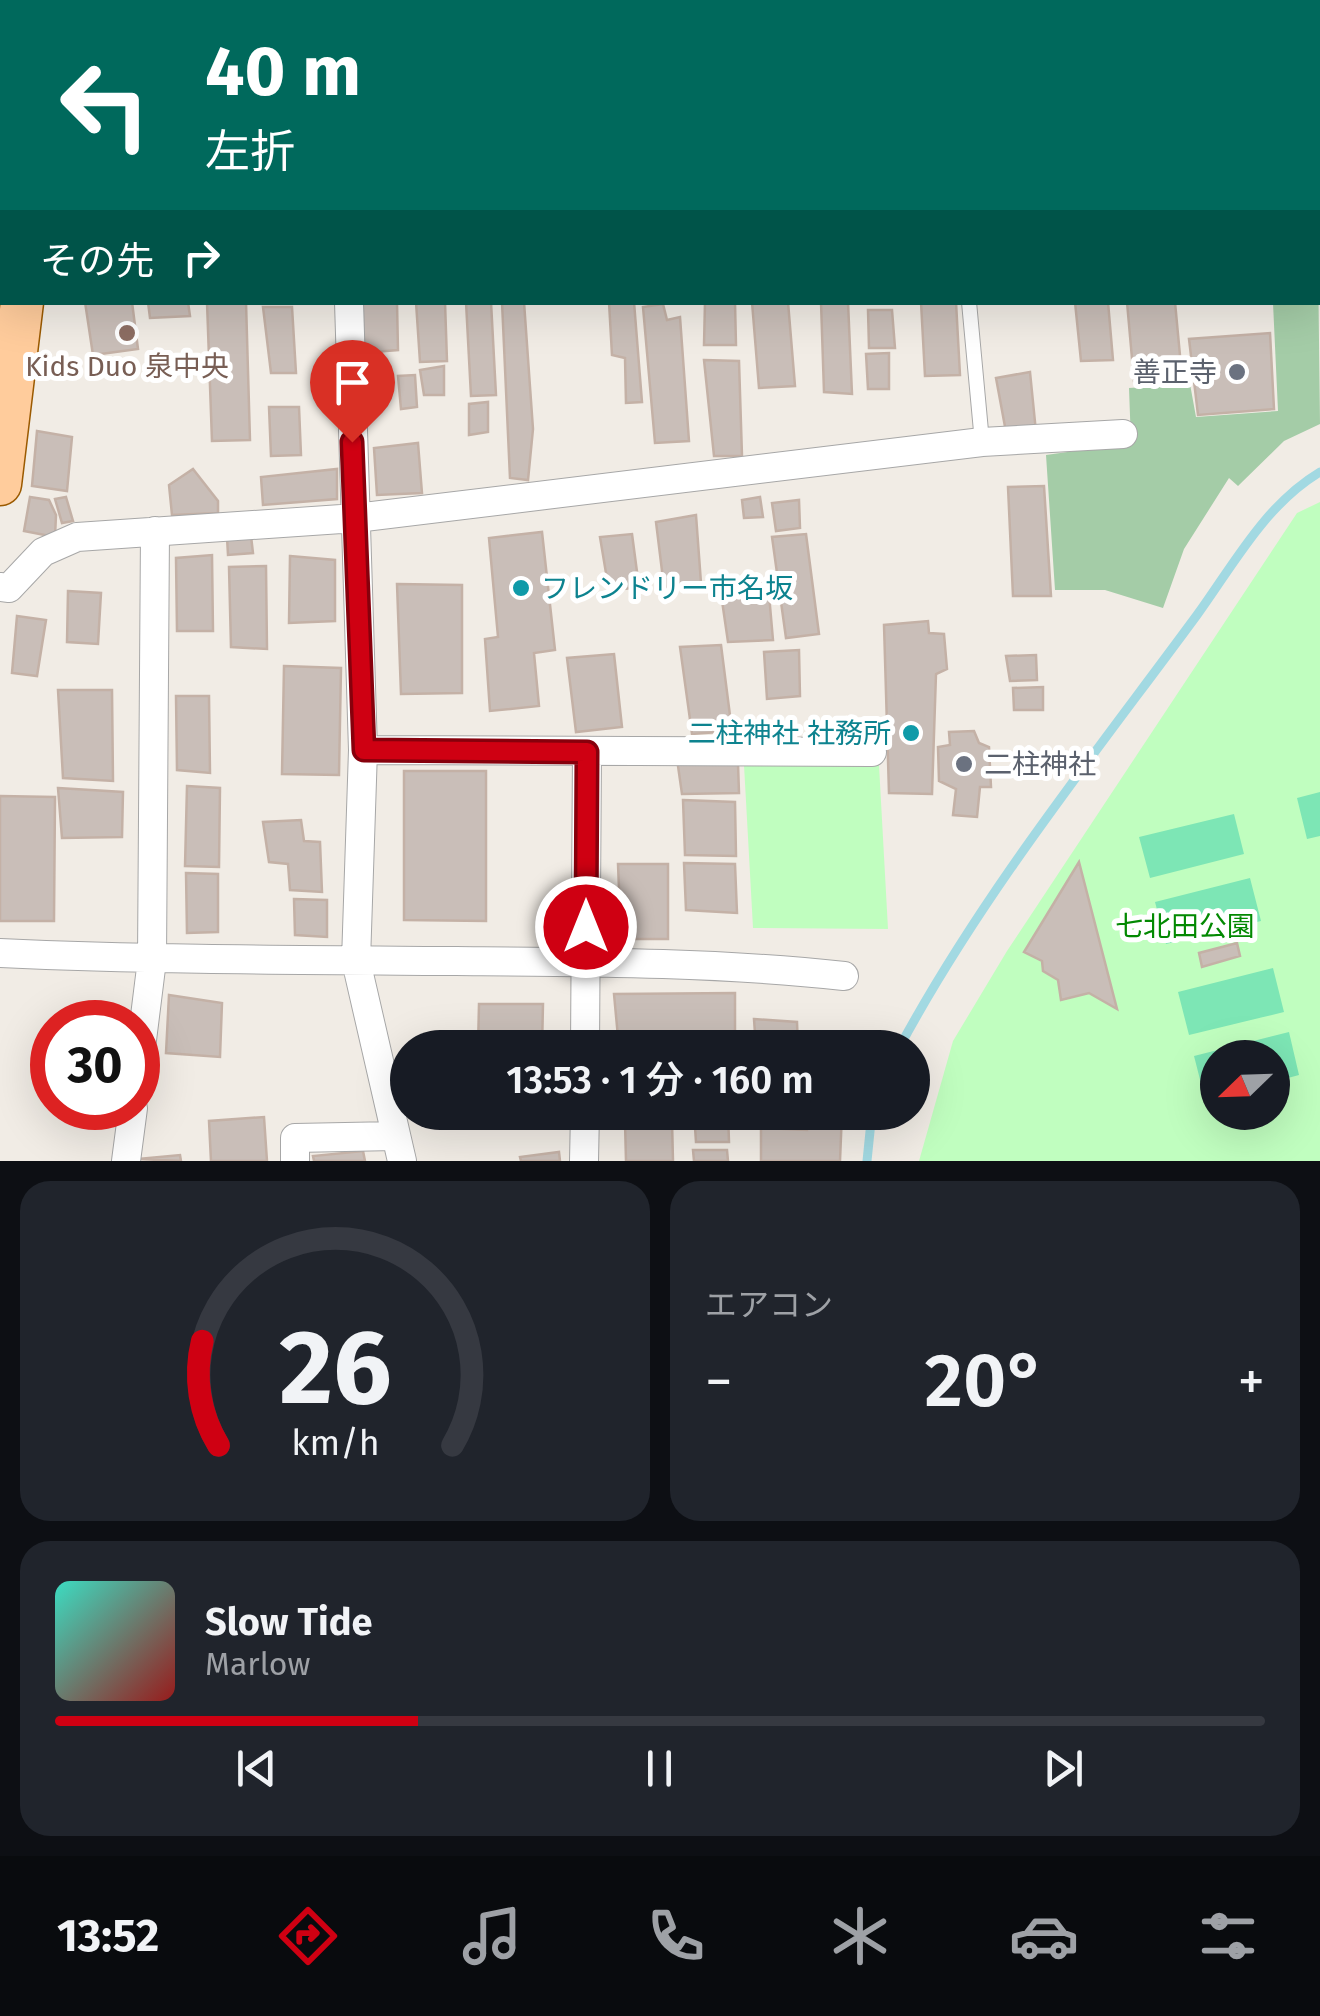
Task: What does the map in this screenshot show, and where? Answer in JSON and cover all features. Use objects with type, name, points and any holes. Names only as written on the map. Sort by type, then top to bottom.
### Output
[{"type":"main road","points":[[0,484],[22,305]]},
{"type":"street","points":[[296,1161],[295,1138],[398,1148],[356,961],[364,750],[349,305]]},
{"type":"street","points":[[0,587],[10,588],[43,552],[77,537],[356,518],[982,442],[1123,434]]},
{"type":"street","points":[[147,1000],[152,960],[155,531]]},
{"type":"street","points":[[364,750],[872,752]]},
{"type":"street","points":[[585,1030],[587,752]]},
{"type":"street","points":[[0,953],[152,960],[586,962],[763,967],[844,976]]},
{"type":"street","points":[[126,1161],[130,1130]]},
{"type":"street","points":[[584,1161],[585,1130]]},
{"type":"lane","points":[[969,305],[982,442]]},
{"type":"green space","points":[[1273,305],[1319,305],[1320,424],[1284,441],[1238,486],[1229,478],[1184,549],[1163,608],[1105,590],[1055,590],[1046,455],[1131,443],[1129,388],[1190,384],[1196,417],[1278,411]]},
{"type":"green space","name":"七北田公園","points":[[1320,502],[1320,1161],[919,1161],[953,1041],[1007,951],[1297,513]]},
{"type":"green space","points":[[744,765],[879,765],[888,929],[753,928]]},
{"type":"green space","points":[[1320,792],[1320,836],[1307,839],[1297,798]]},
{"type":"green space","points":[[1234,814],[1244,854],[1150,878],[1139,837]]},
{"type":"green space","points":[[1250,878],[1261,921],[1166,944],[1155,902]]},
{"type":"green space","points":[[1273,968],[1284,1012],[1189,1035],[1178,992]]},
{"type":"green space","points":[[1289,1032],[1299,1075],[1290,1077],[1290,1040],[1257,1040]]},
{"type":"green space","points":[[1200,1054],[1200,1079],[1194,1056]]},
{"type":"building","points":[[85,305],[132,305],[138,349],[93,355]]},
{"type":"building","points":[[148,305],[188,305],[190,316],[150,318]]},
{"type":"building","points":[[207,305],[246,305],[250,440],[212,441]]},
{"type":"building","points":[[360,305],[397,305],[398,350],[362,353]]},
{"type":"building","points":[[416,305],[445,305],[447,361],[420,362]]},
{"type":"building","points":[[466,305],[491,305],[496,395],[471,396]]},
{"type":"building","points":[[502,305],[524,305],[533,429],[528,480],[510,478]]},
{"type":"building","points":[[609,305],[634,305],[642,402],[626,403],[625,358],[612,355]]},
{"type":"building","points":[[663,305],[667,320],[680,317],[689,441],[655,443],[643,307]]},
{"type":"building","points":[[705,305],[735,305],[736,345],[704,345]]},
{"type":"building","points":[[752,305],[788,305],[795,386],[759,388]]},
{"type":"building","points":[[821,305],[848,305],[852,394],[824,392]]},
{"type":"building","points":[[921,305],[956,305],[960,375],[925,376]]},
{"type":"building","points":[[1075,305],[1108,305],[1113,360],[1081,361]]},
{"type":"building","points":[[1127,305],[1175,305],[1182,377],[1134,381]]},
{"type":"building","points":[[263,307],[292,307],[296,373],[271,373]]},
{"type":"building","points":[[868,310],[892,310],[895,348],[869,348]]},
{"type":"building","points":[[1270,333],[1274,409],[1198,415],[1189,339]]},
{"type":"building","points":[[889,353],[889,389],[868,389],[866,354]]},
{"type":"building","points":[[704,360],[739,361],[742,456],[714,456]]},
{"type":"building","points":[[444,366],[444,395],[424,395],[420,370]]},
{"type":"building","points":[[1030,372],[1036,432],[1006,432],[996,378]]},
{"type":"building","points":[[415,375],[417,407],[401,409],[398,376]]},
{"type":"building","points":[[488,402],[488,432],[469,435],[469,404]]},
{"type":"building","points":[[269,407],[299,407],[301,455],[271,456]]},
{"type":"building","points":[[37,431],[72,437],[67,491],[32,486]]},
{"type":"building","points":[[418,443],[422,493],[377,495],[374,448]]},
{"type":"building","points":[[193,469],[218,501],[218,513],[172,515],[169,485]]},
{"type":"building","points":[[337,469],[337,499],[263,505],[261,477]]},
{"type":"building","points":[[1044,486],[1051,596],[1013,596],[1008,487]]},
{"type":"building","points":[[30,497],[49,500],[56,515],[55,537],[24,531]]},
{"type":"building","points":[[66,497],[73,521],[62,523],[55,499]]},
{"type":"building","points":[[760,497],[763,517],[744,518],[742,500]]},
{"type":"building","points":[[799,500],[800,528],[776,531],[772,503]]},
{"type":"building","points":[[696,515],[701,583],[664,587],[656,522]]},
{"type":"building","name":"フレンドリー市名坂","points":[[542,532],[555,650],[534,653],[539,706],[490,711],[485,639],[498,637],[489,538]]},
{"type":"building","points":[[632,534],[639,587],[609,591],[600,537]]},
{"type":"building","points":[[806,534],[819,634],[786,638],[772,537]]},
{"type":"building","points":[[251,536],[253,553],[228,555],[227,537]]},
{"type":"building","points":[[212,555],[213,631],[177,631],[176,558]]},
{"type":"building","points":[[290,556],[335,560],[335,621],[289,623]]},
{"type":"building","points":[[266,566],[267,649],[231,647],[229,567]]},
{"type":"building","points":[[768,583],[773,640],[728,642],[720,587]]},
{"type":"building","points":[[397,584],[462,585],[462,693],[401,694]]},
{"type":"building","points":[[68,591],[101,593],[98,644],[67,642]]},
{"type":"building","points":[[17,616],[46,620],[37,676],[12,673]]},
{"type":"building","name":"二柱神社 社務所","points":[[928,621],[929,633],[944,634],[947,669],[936,674],[932,794],[889,793],[884,625]]},
{"type":"building","points":[[721,645],[732,731],[692,734],[680,647]]},
{"type":"building","points":[[799,650],[800,696],[767,699],[764,652]]},
{"type":"building","points":[[614,654],[622,727],[576,732],[567,658]]},
{"type":"building","points":[[1036,655],[1037,680],[1010,681],[1006,656]]},
{"type":"building","points":[[284,666],[341,668],[339,775],[282,774]]},
{"type":"building","points":[[1043,687],[1043,710],[1014,710],[1013,688]]},
{"type":"building","points":[[58,690],[112,690],[113,781],[63,778]]},
{"type":"building","points":[[176,696],[209,696],[210,773],[177,770]]},
{"type":"building","name":"二柱神社","points":[[974,731],[979,743],[989,747],[991,787],[980,787],[977,817],[953,815],[956,789],[939,781],[938,747],[950,745],[949,732]]},
{"type":"building","points":[[677,759],[738,763],[739,793],[682,794]]},
{"type":"building","points":[[404,771],[486,771],[486,921],[404,920]]},
{"type":"building","points":[[187,786],[220,788],[219,867],[185,866]]},
{"type":"building","points":[[58,788],[123,792],[122,837],[62,838]]},
{"type":"building","points":[[0,796],[55,797],[54,921],[0,921]]},
{"type":"building","points":[[683,800],[735,802],[736,856],[685,855]]},
{"type":"building","points":[[301,820],[304,841],[320,842],[322,892],[290,890],[288,864],[269,862],[263,822]]},
{"type":"building","points":[[1079,862],[1117,1009],[1089,993],[1061,1000],[1058,980],[1043,971],[1042,961],[1024,952]]},
{"type":"building","points":[[684,863],[735,864],[737,913],[686,910]]},
{"type":"building","points":[[618,864],[668,864],[668,939],[621,939]]},
{"type":"building","points":[[186,873],[218,874],[218,932],[187,933]]},
{"type":"building","points":[[294,899],[327,900],[327,937],[295,935]]},
{"type":"building","points":[[1237,943],[1240,956],[1202,967],[1199,953]]},
{"type":"building","points":[[735,993],[735,1030],[617,1030],[614,994]]},
{"type":"building","points":[[169,995],[222,1003],[220,1057],[166,1053]]},
{"type":"building","points":[[479,1004],[543,1004],[542,1030],[478,1030]]},
{"type":"building","points":[[754,1019],[797,1022],[797,1030],[755,1030]]},
{"type":"building","points":[[264,1117],[267,1161],[211,1161],[209,1121]]},
{"type":"building","points":[[625,1130],[672,1130],[673,1161],[626,1161]]},
{"type":"building","points":[[695,1130],[729,1130],[729,1142],[696,1142]]},
{"type":"building","points":[[761,1130],[841,1130],[840,1161],[761,1161]]},
{"type":"building","points":[[693,1150],[727,1150],[728,1161],[694,1161]]},
{"type":"building","points":[[363,1151],[365,1161],[314,1161],[313,1156]]},
{"type":"building","points":[[559,1152],[560,1161],[521,1161],[520,1157]]},
{"type":"building","points":[[180,1155],[181,1161],[138,1159]]},
{"type":"waterway","points":[[909,1030],[1003,880],[1252,537],[1283,501],[1320,472]]},
{"type":"waterway","points":[[867,1161],[870,1130]]},
{"type":"place","name":"Kids Duo 泉中央","points":[[127,333]]},
{"type":"place","name":"善正寺","points":[[1237,372]]},
{"type":"place","name":"フレンドリー市名坂","points":[[521,588]]},
{"type":"place","name":"二柱神社 社務所","points":[[911,733]]},
{"type":"place","name":"二柱神社","points":[[964,764]]},
{"type":"route","points":[[352,442],[364,750],[587,752],[586,927]]}]
